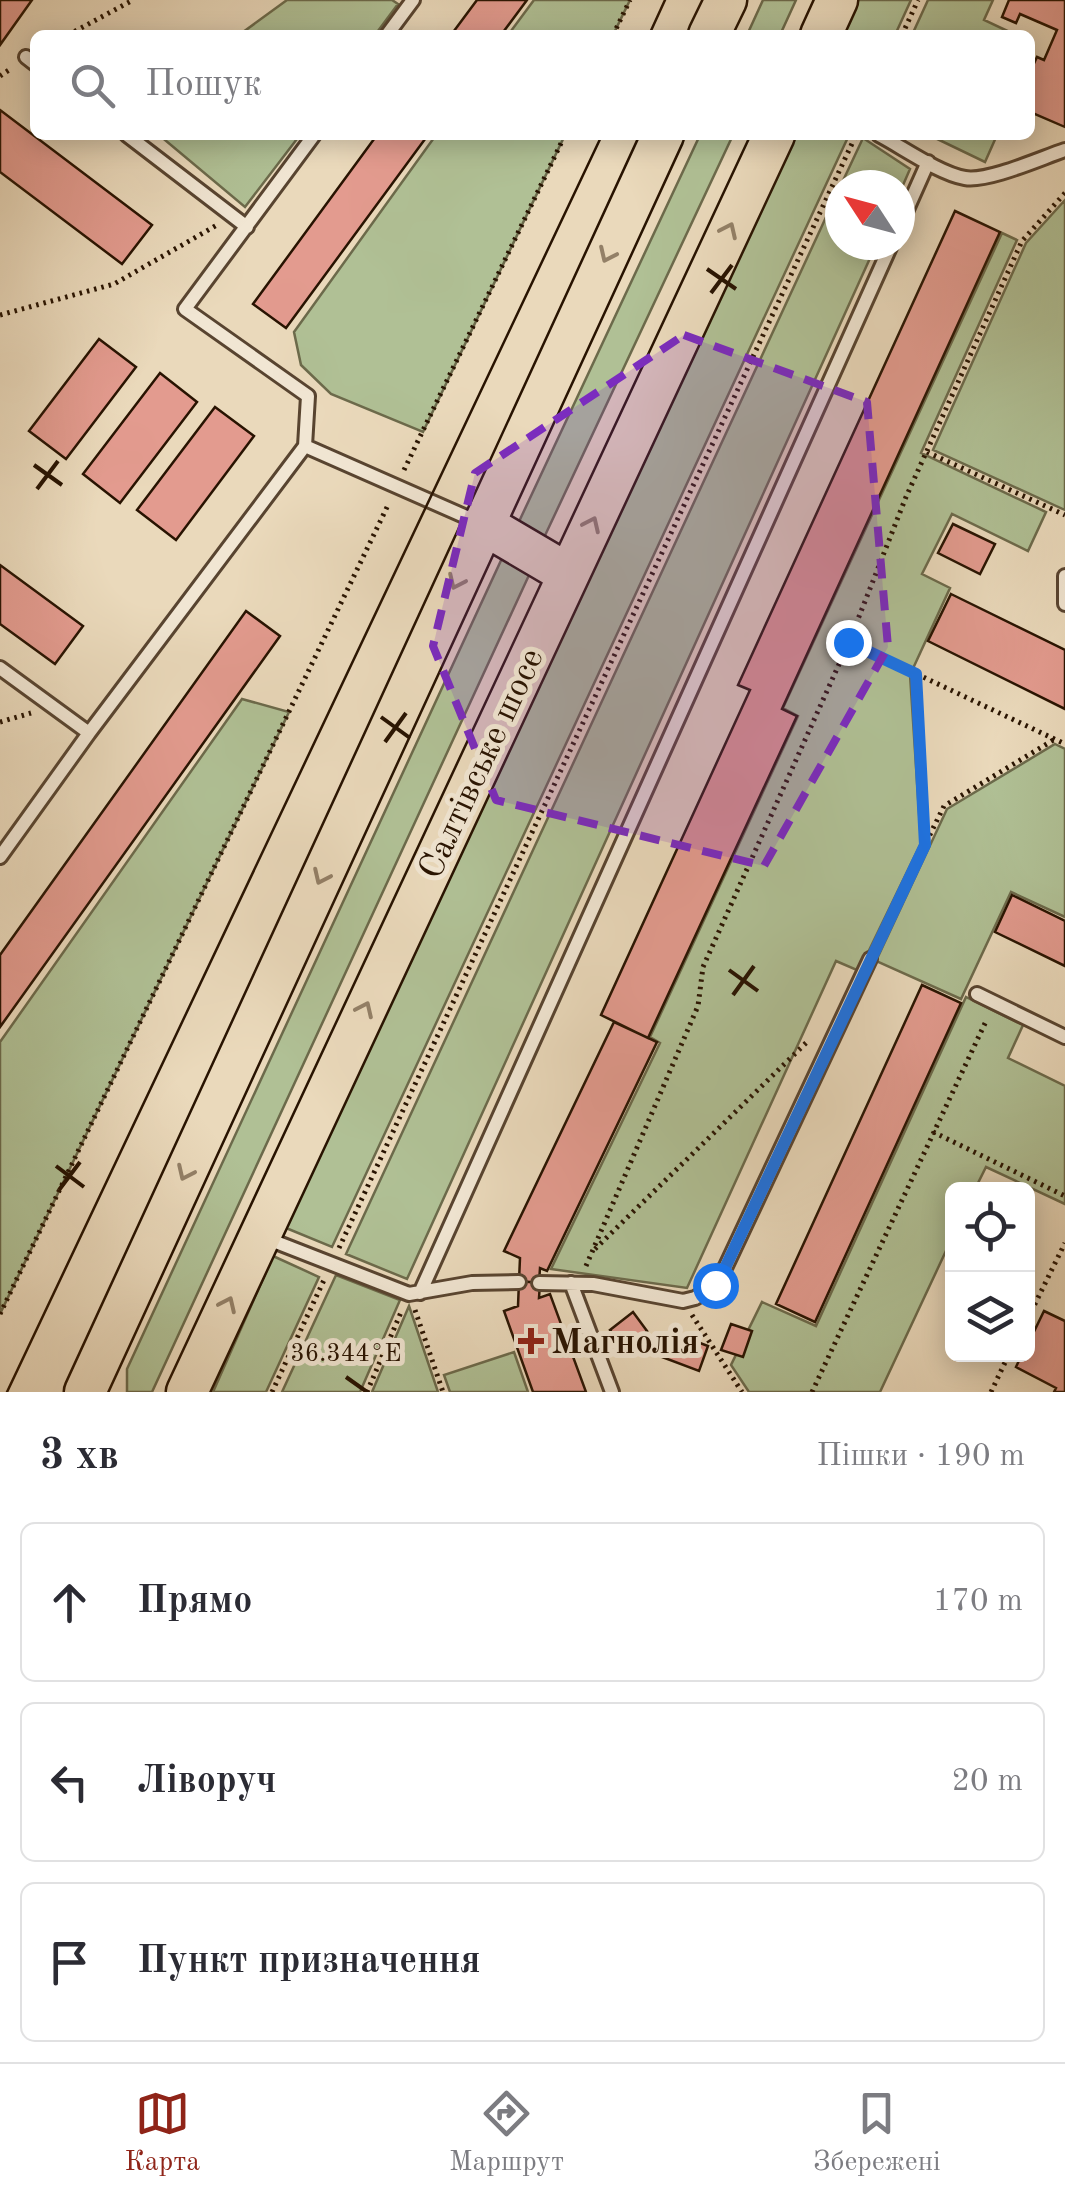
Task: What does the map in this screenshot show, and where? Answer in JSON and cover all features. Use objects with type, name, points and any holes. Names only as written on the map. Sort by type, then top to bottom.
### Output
[{"type":"main road","points":[[711,30],[726,0]]},
{"type":"main road","points":[[823,30],[837,0]]},
{"type":"main road","points":[[85,1392],[661,140]]},
{"type":"main road","name":"Салтівське шосе","points":[[186,1392],[772,140]]},
{"type":"main road","points":[[482,524],[568,574]]},
{"type":"lane","points":[[391,30],[413,0]]},
{"type":"lane","points":[[133,140],[247,226]]},
{"type":"lane","points":[[0,857],[305,446],[308,396],[186,309],[310,140]]},
{"type":"lane","points":[[888,140],[953,174],[977,178],[1065,150]]},
{"type":"lane","points":[[915,191],[928,162]]},
{"type":"lane","points":[[415,1294],[884,260]]},
{"type":"lane","points":[[305,446],[482,524]]},
{"type":"lane","points":[[1065,576],[1065,604]]},
{"type":"lane","points":[[0,668],[90,733]]},
{"type":"lane","points":[[539,1284],[575,1283],[683,1300],[702,1295],[718,1282],[870,959]]},
{"type":"lane","points":[[978,994],[1065,1037]]},
{"type":"lane","points":[[259,1236],[415,1294],[472,1283],[519,1282]]},
{"type":"lane","points":[[575,1283],[612,1392]]},
{"type":"path","points":[[77,30],[133,0]]},
{"type":"path","points":[[615,30],[630,0]]},
{"type":"path","points":[[904,30],[918,0]]},
{"type":"path","points":[[0,1314],[563,140]]},
{"type":"path","points":[[272,1392],[854,140]]},
{"type":"path","points":[[575,1283],[698,1006],[703,968],[848,642],[906,498],[1022,241],[1065,193]]},
{"type":"path","points":[[0,314],[114,284],[232,216]]},
{"type":"path","points":[[927,452],[1065,515]]},
{"type":"path","points":[[848,642],[1065,744]]},
{"type":"path","points":[[916,674],[925,845]]},
{"type":"path","points":[[0,722],[54,707]]},
{"type":"path","points":[[870,959],[944,806],[1054,739]]},
{"type":"path","points":[[812,1392],[994,1003]]},
{"type":"path","points":[[591,1253],[809,1040]]},
{"type":"path","points":[[934,1132],[1065,1196]]},
{"type":"path","points":[[1035,1304],[1065,1244]]},
{"type":"path","points":[[367,1392],[415,1294]]},
{"type":"path","points":[[415,1294],[443,1392]]},
{"type":"path","points":[[683,1300],[742,1392]]},
{"type":"path","points":[[991,1392],[1006,1362]]},
{"type":"highlighted area","points":[[684,335],[867,402],[888,647],[764,866],[496,800],[433,646],[475,473]]},
{"type":"green space","points":[[287,0],[392,0],[398,4],[379,30],[246,30]]},
{"type":"green space","points":[[534,0],[630,0],[615,30],[512,30]]},
{"type":"green space","points":[[763,0],[796,0],[782,30],[749,30]]},
{"type":"green space","points":[[852,0],[911,0],[897,30],[838,30]]},
{"type":"green space","points":[[928,0],[993,0],[984,20],[1005,30],[914,30]]},
{"type":"green space","points":[[165,140],[296,140],[245,207]]},
{"type":"green space","points":[[432,140],[563,140],[423,432],[331,394],[301,365],[294,332]]},
{"type":"green space","points":[[698,140],[731,140],[541,544],[516,528]]},
{"type":"green space","points":[[787,140],[847,140],[833,170],[825,170],[825,187],[332,1247],[286,1228]]},
{"type":"green space","points":[[862,140],[910,170],[848,170]]},
{"type":"green space","points":[[939,140],[995,140],[985,162]]},
{"type":"green space","points":[[1065,200],[1065,510],[933,450],[1026,243]]},
{"type":"green space","points":[[825,219],[825,260],[869,260],[407,1279],[346,1254]]},
{"type":"green space","points":[[1002,233],[1017,240],[921,453],[1046,512],[1028,551],[952,514],[922,574],[950,588],[910,675],[921,843],[859,971],[836,961],[687,1288],[551,1269],[660,1043],[650,1037],[798,716],[783,708]]},
{"type":"green space","points":[[504,554],[530,573],[152,1392],[127,1392],[127,1369]]},
{"type":"green space","points":[[242,699],[289,712],[0,1314],[0,1042]]},
{"type":"green space","points":[[1055,744],[1065,749],[1065,917],[1011,892],[961,999],[876,961],[947,809]]},
{"type":"green space","points":[[966,997],[1023,1025],[1008,1058],[1065,1086],[1065,1204],[1035,1190],[1035,1182],[1018,1182],[986,1167],[978,1182],[945,1182],[945,1253],[880,1392],[749,1392],[731,1365],[762,1302],[816,1326]]},
{"type":"green space","points":[[273,1256],[319,1277],[266,1392],[213,1392]]},
{"type":"green space","points":[[336,1275],[400,1300],[360,1392],[282,1392]]},
{"type":"green space","points":[[409,1306],[438,1392],[372,1392]]},
{"type":"green space","points":[[514,1352],[528,1392],[450,1392],[444,1375]]},
{"type":"building","points":[[0,0],[32,0],[0,45]]},
{"type":"building","points":[[477,0],[527,0],[505,30],[455,30]]},
{"type":"building","points":[[1009,0],[1065,0],[1065,127],[1035,114],[1035,61],[1037,57],[1044,60],[1057,30],[1020,14],[1016,23],[1002,17]]},
{"type":"building","points":[[0,110],[30,133],[30,140],[40,140],[152,225],[122,264],[0,172]]},
{"type":"building","points":[[373,140],[424,140],[286,328],[253,304]]},
{"type":"building","points":[[955,211],[1000,232],[782,709],[797,716],[648,1038],[601,1015],[750,690],[738,685]]},
{"type":"building","points":[[99,339],[136,367],[66,459],[29,431]]},
{"type":"building","points":[[160,373],[197,402],[120,503],[83,474]]},
{"type":"building","points":[[215,407],[254,436],[176,540],[137,510]]},
{"type":"building","points":[[953,524],[995,544],[980,574],[938,553]]},
{"type":"building","points":[[0,565],[83,626],[55,664],[0,624]]},
{"type":"building","points":[[951,594],[1065,650],[1065,709],[928,641]]},
{"type":"building","points":[[246,611],[280,636],[0,1027],[0,955]]},
{"type":"building","points":[[1012,895],[1065,921],[1065,966],[995,932]]},
{"type":"building","points":[[922,985],[961,1003],[815,1322],[776,1304]]},
{"type":"building","points":[[614,1022],[657,1042],[547,1271],[540,1268],[539,1283],[519,1281],[520,1258],[504,1251]]},
{"type":"building","points":[[519,1281],[540,1283],[539,1298],[550,1294],[586,1392],[533,1392],[504,1311],[518,1306]]},
{"type":"building","points":[[1044,1311],[1065,1321],[1065,1392],[1054,1392],[1056,1388],[1016,1367],[1018,1362],[1035,1362],[1035,1330]]},
{"type":"building","points":[[633,1312],[647,1331],[624,1348],[610,1330]]},
{"type":"building","points":[[731,1324],[752,1331],[743,1357],[721,1350]]},
{"type":"building","points":[[671,1332],[708,1346],[699,1371],[662,1357]]},
{"type":"tram line","points":[[651,30],[665,0]]},
{"type":"tram line","points":[[7,1392],[600,140]]},
{"type":"place","name":"Магнолія","points":[[531,1341]]},
{"type":"route","points":[[715,1285],[925,845],[916,674],[848,642]]}]
